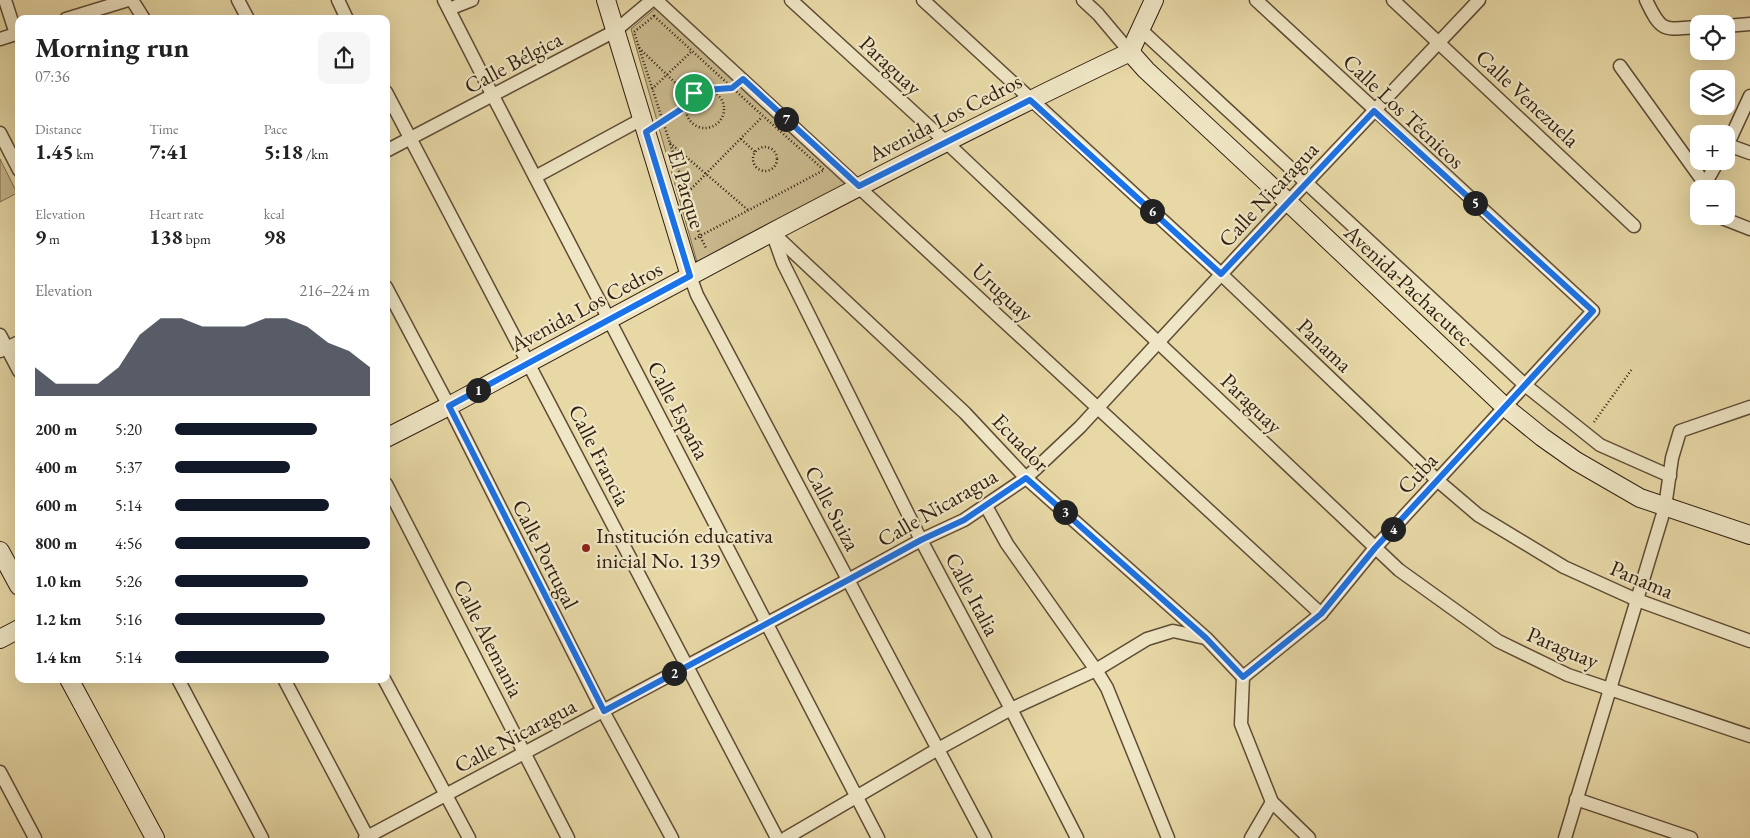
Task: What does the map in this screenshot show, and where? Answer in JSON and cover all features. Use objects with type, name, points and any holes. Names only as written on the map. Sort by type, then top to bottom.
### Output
[{"type":"main road","name":"El Parque","points":[[606,0],[690,276]]},
{"type":"main road","points":[[1130,52],[1154,0]]},
{"type":"main road","name":"Avenida Los Cedros","points":[[390,436],[859,186],[1130,52]]},
{"type":"main road","name":"Avenida Pachacutec","points":[[1130,52],[1146,70],[1505,407],[1542,437],[1576,461],[1640,498],[1750,535]]},
{"type":"main road","points":[[0,551],[15,579]]},
{"type":"main road","points":[[0,639],[15,631]]},
{"type":"main road","points":[[71,683],[155,838]]},
{"type":"street","points":[[5,0],[15,28]]},
{"type":"street","points":[[79,15],[130,0],[141,15]]},
{"type":"street","points":[[238,0],[246,15]]},
{"type":"street","points":[[338,0],[346,15]]},
{"type":"street","points":[[447,5],[472,0]]},
{"type":"street","name":"Calle Bélgica","points":[[390,149],[615,31],[652,0]]},
{"type":"street","name":"Uruguay","points":[[656,0],[1321,614]]},
{"type":"street","name":"Paraguay","points":[[791,0],[946,142],[1399,570],[1498,641],[1568,674],[1750,736]]},
{"type":"street","name":"Panama","points":[[923,0],[1221,274],[1438,480],[1478,514],[1564,567],[1637,600],[1750,641]]},
{"type":"street","name":"Avenida Pachacutec","points":[[1084,0],[1130,52]]},
{"type":"street","name":"Calle Los Técnicos","points":[[1256,0],[1374,111],[1593,311]]},
{"type":"street","name":"Calle Venezuela","points":[[1393,0],[1634,226]]},
{"type":"street","name":"Calle Nicaragua","points":[[367,838],[921,540],[964,520],[1026,478],[1080,427],[1288,202],[1479,0]]},
{"type":"street","points":[[1646,0],[1654,17],[1662,26],[1673,29],[1690,28]]},
{"type":"street","name":"Calle España","points":[[447,5],[492,96],[878,838]]},
{"type":"street","points":[[1735,25],[1750,24]]},
{"type":"street","name":"Avenida Pachacutec","points":[[1140,29],[1525,385],[1600,445],[1670,476]]},
{"type":"street","points":[[0,40],[15,35]]},
{"type":"street","points":[[1620,66],[1699,180]]},
{"type":"street","points":[[1735,129],[1750,96]]},
{"type":"street","name":"Calle Francia","points":[[390,99],[530,362],[776,838]]},
{"type":"street","points":[[535,178],[642,119]]},
{"type":"street","points":[[0,133],[15,162]]},
{"type":"street","points":[[1735,148],[1750,153]]},
{"type":"street","points":[[1735,223],[1750,229]]},
{"type":"street","name":"Ecuador","points":[[772,232],[965,413],[1026,478],[1206,638],[1243,677]]},
{"type":"street","name":"Calle Italia","points":[[772,232],[783,263],[921,540],[1077,838]]},
{"type":"street","name":"Calle Suiza","points":[[690,276],[697,294],[985,838]]},
{"type":"street","name":"Calle Portugal","points":[[390,295],[449,406],[604,711],[672,838]]},
{"type":"street","name":"Cuba","points":[[1243,677],[1321,614],[1375,548],[1593,311]]},
{"type":"street","points":[[0,335],[3,350],[15,366]]},
{"type":"street","points":[[3,350],[15,344]]},
{"type":"street","points":[[1565,838],[1665,507],[1680,431],[1750,407]]},
{"type":"street","name":"Calle Alemania","points":[[390,492],[526,752],[568,838]]},
{"type":"street","points":[[986,506],[1007,544],[1107,688],[1168,838]]},
{"type":"street","points":[[786,838],[938,748],[1011,710],[1096,670],[1147,640],[1173,631],[1206,638]]},
{"type":"street","points":[[1243,677],[1241,724],[1272,802],[1309,838]]},
{"type":"street","points":[[180,683],[262,838]]},
{"type":"street","points":[[286,683],[367,838]]},
{"type":"street","points":[[386,683],[469,838]]},
{"type":"street","points":[[0,772],[35,838]]},
{"type":"street","points":[[1576,799],[1691,838]]},
{"type":"street","points":[[1251,838],[1272,802]]},
{"type":"path","points":[[682,248],[700,236],[824,170],[654,16],[634,32],[700,236],[713,264]]},
{"type":"path","points":[[638,47],[690,97]]},
{"type":"path","points":[[652,90],[692,51]]},
{"type":"path","points":[[662,122],[686,106],[690,97],[700,91],[732,88],[743,79]]},
{"type":"path","points":[[686,106],[690,120],[695,125],[702,128],[716,125],[724,113],[724,106],[717,94],[711,91]]},
{"type":"path","points":[[686,194],[763,116]]},
{"type":"path","points":[[741,138],[755,152]]},
{"type":"path","points":[[669,142],[748,210]]},
{"type":"path","points":[[763,147],[772,149],[777,156],[776,166],[768,171],[758,170],[753,162],[755,152],[763,147]]},
{"type":"path","points":[[1586,433],[1632,369]]},
{"type":"shaded area","points":[[657,7],[848,185],[697,262],[631,29]]},
{"type":"shaded area","points":[[0,159],[15,189],[15,194],[0,202]]},
{"type":"place","name":"Institución educativa inicial No. 139","points":[[586,548]]},
{"type":"route","points":[[743,79],[859,186],[1030,100],[1221,274],[1374,111],[1593,311],[1375,548],[1321,614],[1243,677],[1206,638],[1026,478],[964,520],[921,540],[604,711],[449,406],[690,276],[646,132],[686,106],[694,93],[705,90],[732,88],[743,79]]}]
